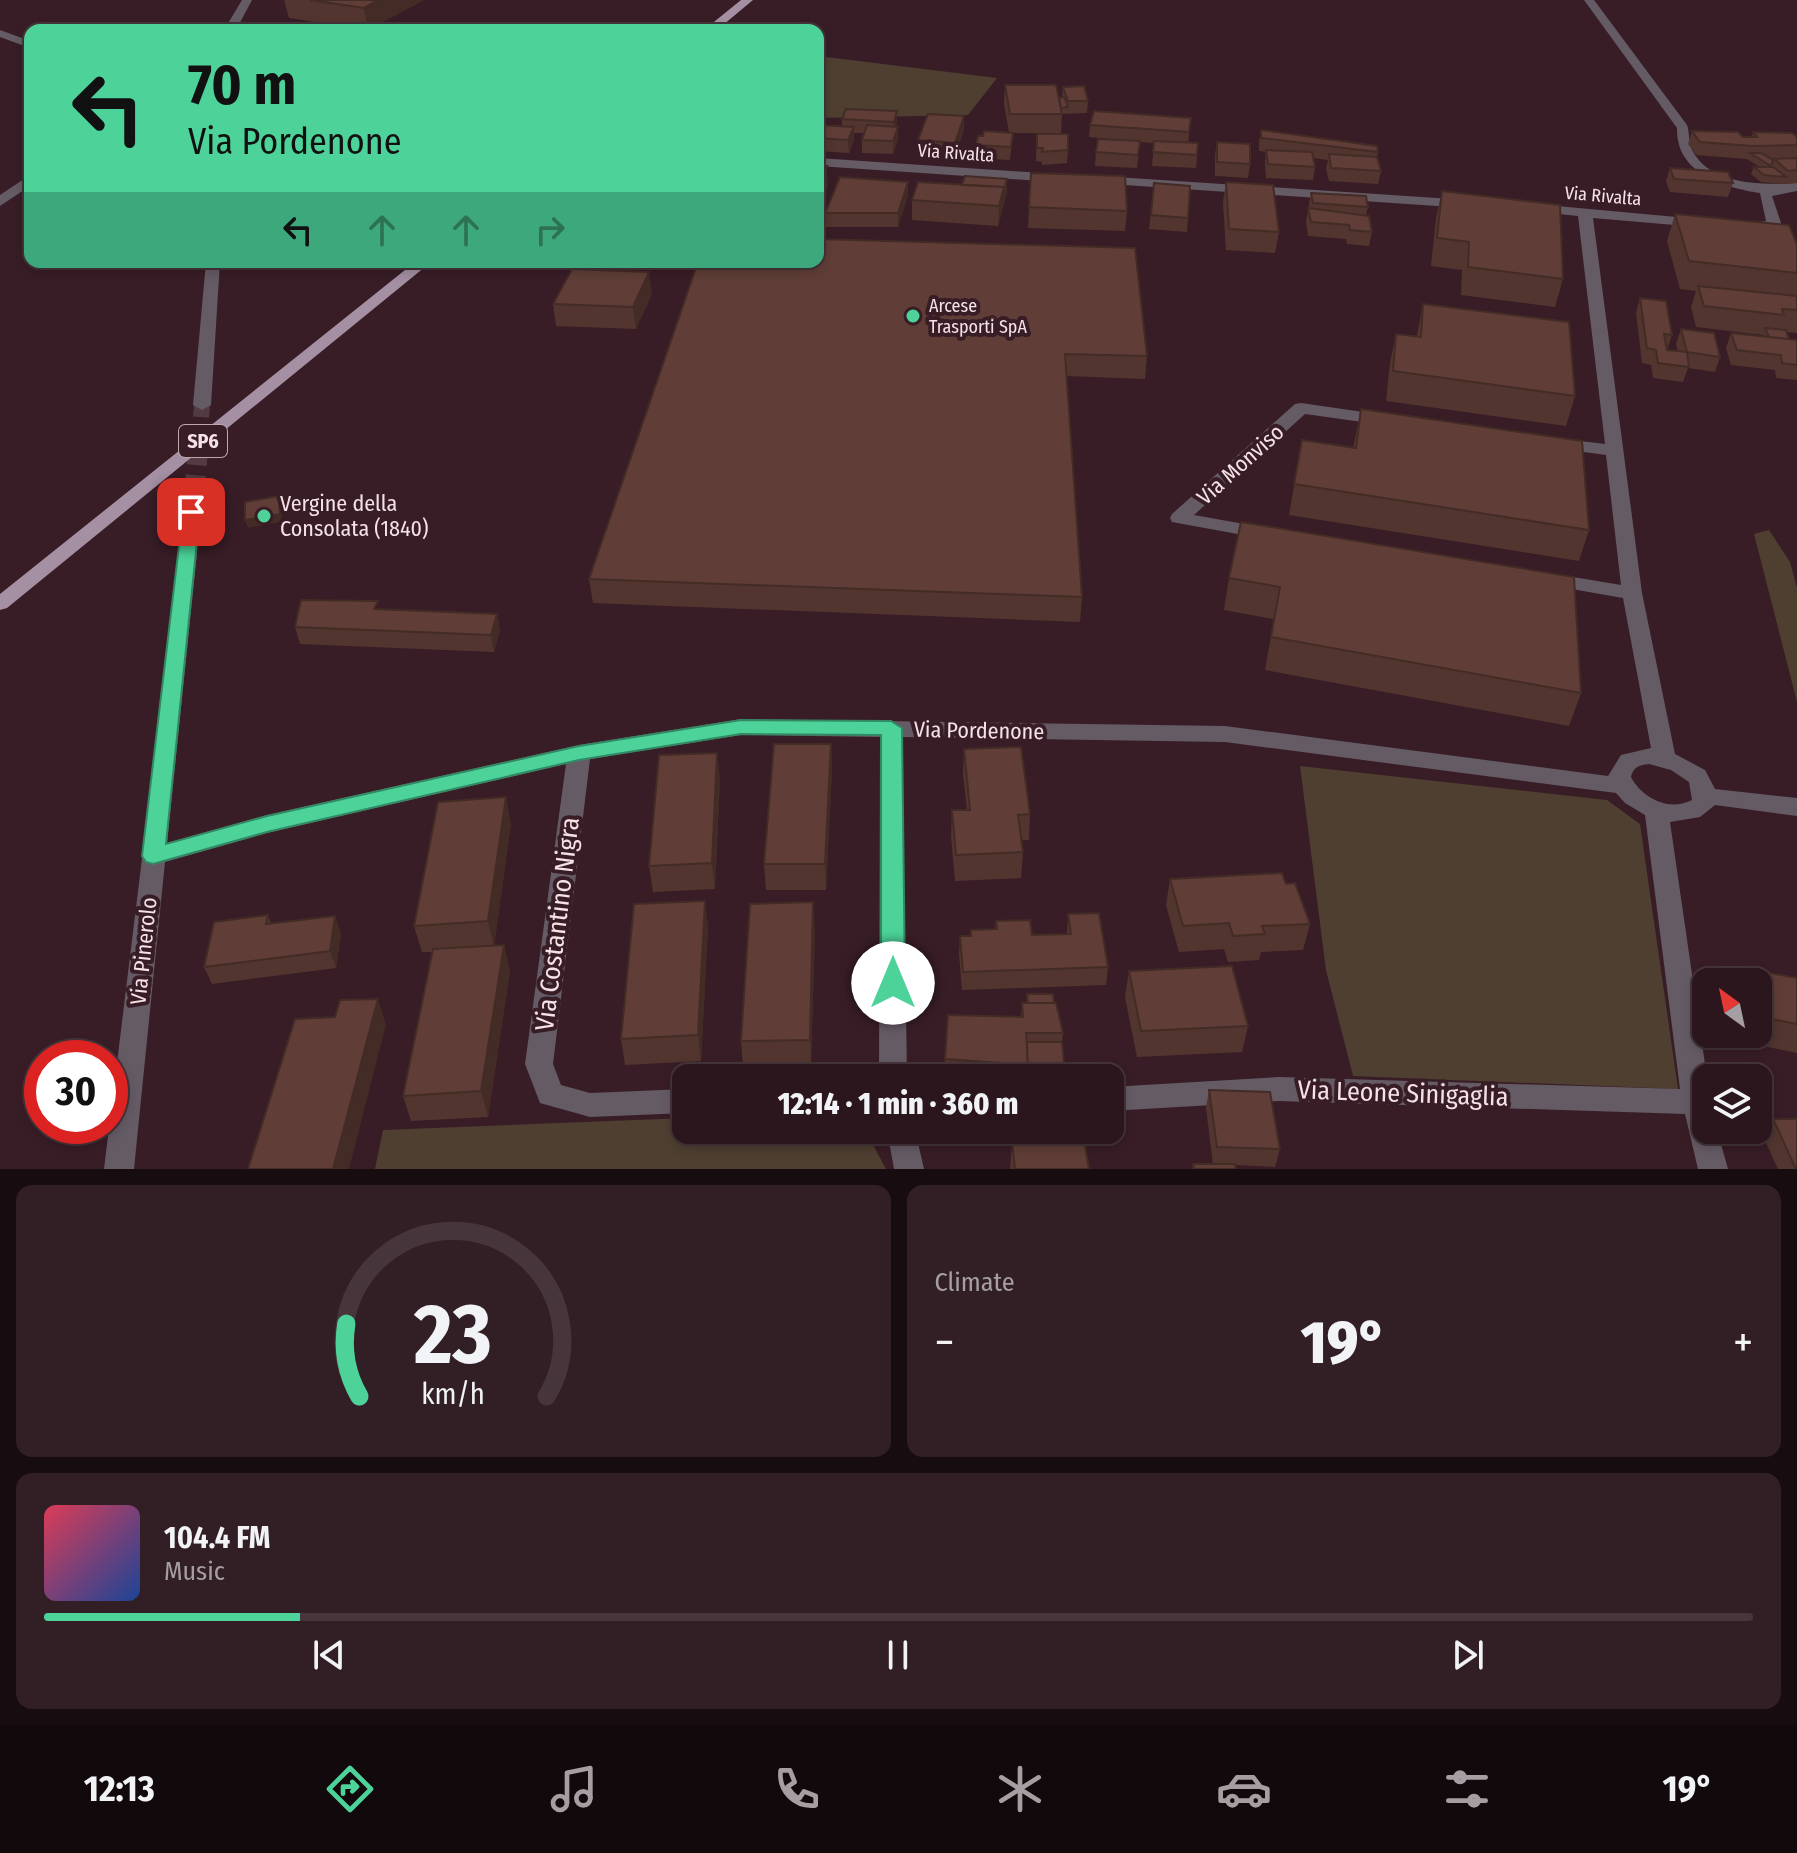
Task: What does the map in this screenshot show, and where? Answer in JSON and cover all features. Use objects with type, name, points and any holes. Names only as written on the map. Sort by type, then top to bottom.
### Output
[{"type":"main road","points":[[718,24],[748,0]]},
{"type":"main road","name":"SP6","points":[[0,604],[417,268]]},
{"type":"street","points":[[233,24],[247,0]]},
{"type":"street","points":[[1589,0],[1683,128],[1683,144],[1697,166],[1720,178],[1768,191],[1797,187]]},
{"type":"street","points":[[0,33],[24,43]]},
{"type":"street","name":"Via Rivalta","points":[[824,162],[1068,178]]},
{"type":"street","points":[[1084,179],[1475,205]]},
{"type":"street","points":[[0,202],[24,184]]},
{"type":"street","points":[[1742,228],[1757,229],[1774,223],[1765,196],[1768,191]]},
{"type":"street","name":"Via Rivalta","points":[[1522,208],[1710,224]]},
{"type":"street","points":[[1585,212],[1632,593],[1664,758]]},
{"type":"street","points":[[202,405],[213,268]]},
{"type":"street","name":"Via Monviso","points":[[1288,536],[1179,518],[1301,408],[1410,423]]},
{"type":"street","points":[[1535,440],[1613,450]]},
{"type":"street","name":"Via Pinerolo","points":[[119,1169],[194,495]]},
{"type":"street","points":[[1523,575],[1632,593]]},
{"type":"street","name":"Via Pordenone","points":[[153,856],[267,824],[579,753],[741,727],[1225,734],[1623,786]]},
{"type":"street","points":[[891,728],[893,1064]]},
{"type":"street","name":"Via Costantino Nigra","points":[[579,753],[539,1064],[550,1094],[590,1105],[672,1102]]},
{"type":"street","points":[[1649,756],[1664,758],[1677,762],[1699,778],[1706,796],[1703,805],[1685,813],[1656,810],[1631,796],[1619,777],[1627,761],[1649,756]]},
{"type":"street","points":[[1706,796],[1797,807]]},
{"type":"street","points":[[1656,810],[1692,1073]]},
{"type":"street","name":"Via Leone Sinigaglia","points":[[1124,1098],[1279,1089],[1692,1102]]},
{"type":"street","points":[[904,1144],[909,1169]]},
{"type":"street","points":[[1707,1144],[1713,1169]]},
{"type":"shaded area","points":[[824,57],[997,78],[968,115],[824,118]]},
{"type":"shaded area","points":[[1769,530],[1790,562],[1797,588],[1797,702],[1754,534]]},
{"type":"shaded area","points":[[1300,766],[1607,800],[1640,824],[1678,1089],[1353,1076],[1326,970]]},
{"type":"shaded area","points":[[672,1119],[672,1144],[873,1144],[886,1169],[375,1169],[383,1130]]},
{"type":"building","points":[[310,0],[378,0],[364,8]]},
{"type":"building","points":[[1005,85],[1056,85],[1062,114],[1010,114]]},
{"type":"building","points":[[1084,86],[1088,101],[1068,101],[1063,87]]},
{"type":"building","points":[[1064,97],[1068,107],[1061,108],[1059,98]]},
{"type":"building","points":[[846,109],[897,111],[894,122],[842,119]]},
{"type":"building","points":[[1094,111],[1191,118],[1189,132],[1090,125]]},
{"type":"building","points":[[928,114],[964,116],[955,143],[918,140]]},
{"type":"building","points":[[824,125],[854,127],[848,140],[824,138]]},
{"type":"building","points":[[867,125],[898,127],[893,141],[862,140]]},
{"type":"building","points":[[1261,130],[1377,146],[1378,152],[1261,138]]},
{"type":"building","points":[[984,131],[1013,133],[1011,147],[976,145],[978,136],[983,136]]},
{"type":"building","points":[[1692,131],[1738,132],[1743,137],[1757,137],[1753,132],[1792,133],[1797,137],[1797,145],[1700,142]]},
{"type":"building","points":[[1037,134],[1068,134],[1068,150],[1042,152],[1043,148],[1037,148]]},
{"type":"building","points":[[1098,139],[1140,141],[1138,155],[1096,152]]},
{"type":"building","points":[[1154,141],[1198,143],[1197,155],[1153,152]]},
{"type":"building","points":[[1217,142],[1250,144],[1250,164],[1217,162]]},
{"type":"building","points":[[1266,150],[1312,152],[1315,167],[1268,164]]},
{"type":"building","points":[[1750,153],[1761,153],[1773,160],[1771,166]]},
{"type":"building","points":[[1329,154],[1377,157],[1381,171],[1331,168]]},
{"type":"building","points":[[1797,158],[1797,170],[1788,171],[1774,159]]},
{"type":"building","points":[[1754,167],[1773,167],[1786,177],[1764,175]]},
{"type":"building","points":[[1670,168],[1728,172],[1733,183],[1674,179]]},
{"type":"building","points":[[1031,173],[1125,176],[1127,211],[1029,207]]},
{"type":"building","points":[[965,176],[1007,179],[1003,194],[1004,187],[962,185]]},
{"type":"building","points":[[840,177],[908,182],[898,213],[825,213]]},
{"type":"building","points":[[918,182],[1004,187],[999,206],[912,200]]},
{"type":"building","points":[[1226,182],[1273,185],[1279,232],[1229,229]]},
{"type":"building","points":[[1154,183],[1190,186],[1188,218],[1151,215]]},
{"type":"building","points":[[1442,191],[1560,205],[1563,279],[1468,267],[1469,242],[1437,238]]},
{"type":"building","points":[[1311,193],[1366,196],[1368,207],[1313,203]]},
{"type":"building","points":[[1308,208],[1369,216],[1372,232],[1350,230],[1349,225],[1311,222]]},
{"type":"building","points":[[1675,214],[1789,225],[1797,245],[1797,273],[1689,261]]},
{"type":"building","points":[[824,239],[1135,248],[1147,356],[1065,354],[1082,597],[589,579],[696,268],[824,268]]},
{"type":"building","points":[[572,269],[649,272],[633,307],[553,304]]},
{"type":"building","points":[[1698,286],[1797,296],[1797,310],[1782,309],[1784,315],[1704,306]]},
{"type":"building","points":[[1640,298],[1666,301],[1672,335],[1664,334],[1667,350],[1687,352],[1689,367],[1658,363],[1656,350],[1647,348]]},
{"type":"building","points":[[1423,304],[1569,322],[1575,396],[1393,371],[1396,334],[1421,337]]},
{"type":"building","points":[[1765,328],[1786,330],[1789,339],[1769,337]]},
{"type":"building","points":[[1681,329],[1714,333],[1720,357],[1687,352]]},
{"type":"building","points":[[1731,333],[1797,340],[1797,365],[1782,363],[1781,355],[1737,350]]},
{"type":"building","points":[[1361,409],[1582,441],[1589,530],[1294,484],[1302,440],[1356,448]]},
{"type":"building","points":[[279,496],[280,514],[245,520],[245,502]]},
{"type":"building","points":[[1241,522],[1574,577],[1581,693],[1271,637],[1280,587],[1229,578]]},
{"type":"building","points":[[301,600],[378,601],[374,609],[497,614],[491,635],[295,627]]},
{"type":"building","points":[[774,744],[831,744],[825,864],[764,864]]},
{"type":"building","points":[[1021,747],[1030,814],[1018,815],[1023,852],[956,855],[952,810],[970,810],[964,749]]},
{"type":"building","points":[[717,753],[712,863],[649,866],[659,755]]},
{"type":"building","points":[[506,797],[488,921],[414,926],[438,802]]},
{"type":"building","points":[[1282,873],[1286,884],[1295,883],[1310,924],[1262,926],[1265,934],[1233,936],[1229,923],[1183,926],[1170,879]]},
{"type":"building","points":[[705,901],[698,1035],[621,1039],[634,904]]},
{"type":"building","points":[[813,902],[810,1040],[741,1041],[750,904]]},
{"type":"building","points":[[1099,913],[1108,967],[963,972],[960,936],[971,936],[971,930],[997,929],[996,921],[1030,920],[1032,935],[1071,934],[1068,914]]},
{"type":"building","points":[[268,915],[266,924],[335,916],[330,951],[204,967],[214,922]]},
{"type":"building","points":[[504,945],[481,1091],[403,1096],[433,949]]},
{"type":"building","points":[[1232,966],[1248,1026],[1141,1031],[1129,971]]},
{"type":"building","points":[[1772,973],[1797,978],[1797,1024],[1772,1019]]},
{"type":"building","points":[[1027,994],[1053,994],[1054,1003],[1028,1003]]},
{"type":"building","points":[[378,999],[333,1169],[248,1169],[295,1019],[335,1017],[340,1000]]},
{"type":"building","points":[[1022,1003],[1056,1003],[1063,1033],[1026,1033],[1028,1064],[945,1059],[948,1015],[1023,1017]]},
{"type":"building","points":[[1027,1042],[1062,1042],[1064,1064],[1028,1064]]},
{"type":"building","points":[[1209,1090],[1270,1092],[1280,1149],[1217,1147]]},
{"type":"building","points":[[1773,1119],[1797,1119],[1797,1169],[1796,1169]]},
{"type":"building","points":[[1012,1144],[1085,1144],[1089,1169],[1015,1169]]},
{"type":"building","points":[[1193,1164],[1235,1164],[1236,1169],[1194,1169]]},
{"type":"tunnel","points":[[199,441],[202,405]]},
{"type":"tunnel","points":[[194,495],[199,439]]},
{"type":"place","name":"Arcese Trasporti SpA","points":[[913,316]]},
{"type":"place","name":"Vergine della Consolata (1840)","points":[[264,516]]},
{"type":"route","points":[[191,512],[153,856],[267,824],[579,753],[741,727],[891,728],[893,983]]}]
